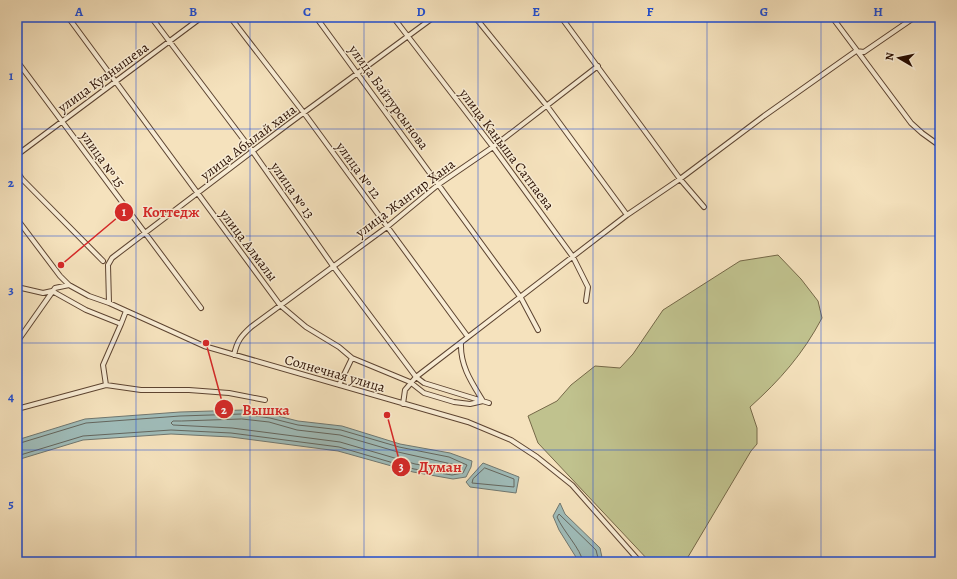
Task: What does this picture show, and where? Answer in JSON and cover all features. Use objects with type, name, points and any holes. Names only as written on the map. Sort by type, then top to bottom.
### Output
[{"type":"street","name":"улица Алмалы","points":[[68,17],[280,305],[306,326],[339,347],[352,358],[410,382],[424,393],[454,402],[470,404],[483,401]]},
{"type":"street","name":"улица № 13","points":[[151,17],[253,152],[333,266],[416,376]]},
{"type":"street","name":"улица Куанышева","points":[[17,156],[202,17]]},
{"type":"street","name":"улица № 12","points":[[230,17],[304,113],[468,337]]},
{"type":"street","name":"улица Байтурсынова","points":[[316,17],[521,298],[538,330]]},
{"type":"street","name":"улица Каныша Сатпаева","points":[[393,17],[493,147],[573,257],[588,287],[586,301]]},
{"type":"street","name":"улица Абылай хана","points":[[109,303],[108,264],[112,258],[357,73],[434,17]]},
{"type":"street","points":[[475,17],[547,106],[628,215]]},
{"type":"street","points":[[561,17],[680,179],[704,208]]},
{"type":"street","points":[[832,17],[911,123],[940,146]]},
{"type":"street","points":[[403,404],[405,390],[416,376],[521,298],[628,215],[856,51],[864,52],[915,17]]},
{"type":"street","name":"улица № 15","points":[[17,61],[201,308]]},
{"type":"street","name":"улица Жангир Хана","points":[[234,355],[240,336],[386,227],[439,184],[493,147],[598,66]]},
{"type":"street","points":[[17,171],[22,179],[103,261]]},
{"type":"street","points":[[17,183],[22,179]]},
{"type":"street","name":"Солнечная улица","points":[[17,219],[60,276],[69,285],[89,296],[109,303],[204,346],[468,422],[511,440],[555,471],[587,500],[640,562]]},
{"type":"street","points":[[17,342],[52,291],[55,288],[69,285]]},
{"type":"street","points":[[17,287],[43,293],[52,291],[86,310],[121,324]]},
{"type":"street","points":[[106,385],[103,365],[126,311]]},
{"type":"street","points":[[461,343],[460,354],[464,366],[483,401]]},
{"type":"street","points":[[339,385],[352,358]]},
{"type":"street","points":[[416,376],[424,383],[489,403]]},
{"type":"street","points":[[17,409],[106,385],[141,390],[188,390],[229,393],[265,400]]},
{"type":"green space","points":[[778,255],[801,279],[818,301],[822,318],[799,355],[771,387],[750,407],[757,428],[757,444],[751,451],[685,562],[650,562],[538,443],[528,416],[557,401],[571,385],[595,366],[620,368],[633,354],[663,310],[740,261]]},
{"type":"water","points":[[243,410],[270,414],[298,421],[342,426],[400,444],[450,453],[472,461],[471,467],[466,477],[453,479],[413,472],[338,451],[231,437],[171,434],[83,440],[17,460],[17,440],[85,419],[180,412]]},
{"type":"water","points":[[483,463],[519,477],[516,493],[470,487],[466,482]]},
{"type":"water","points":[[560,503],[565,514],[600,548],[603,562],[579,562],[559,530],[553,516]]},
{"type":"place","name":"Коттедж","points":[[61,265]]},
{"type":"place","name":"Вышка","points":[[206,343]]},
{"type":"place","name":"Думан","points":[[387,415]]}]
